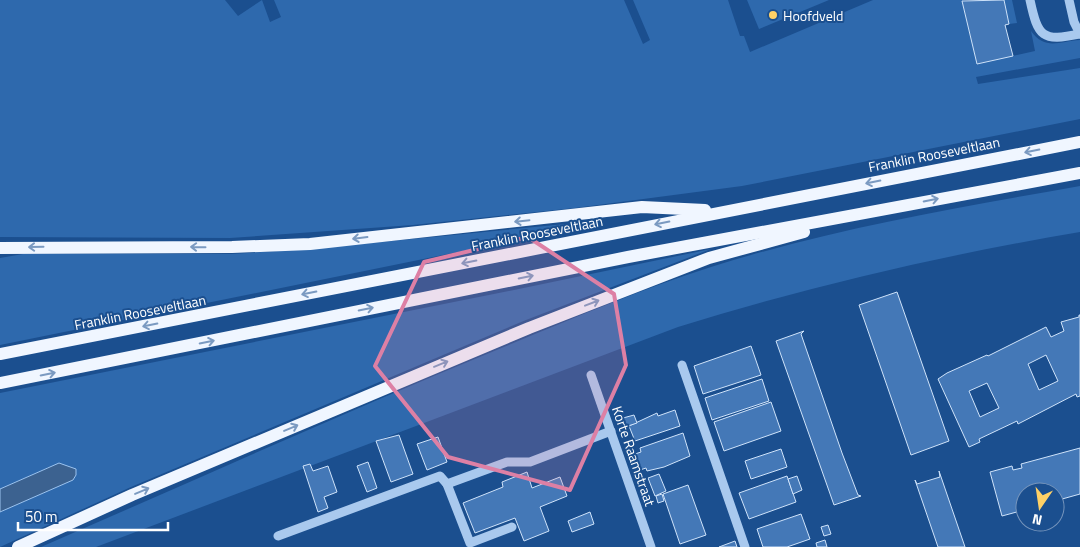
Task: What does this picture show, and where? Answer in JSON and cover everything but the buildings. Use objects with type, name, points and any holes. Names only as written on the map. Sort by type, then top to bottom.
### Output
[{"type":"main road","name":"Franklin Rooseveltlaan","points":[[0,354],[1080,142]]},
{"type":"main road","points":[[0,383],[619,259],[1080,173]]},
{"type":"main road","points":[[0,248],[232,247],[310,244],[642,208],[727,210]]},
{"type":"main road","points":[[18,547],[421,372],[588,304],[709,258],[883,210]]},
{"type":"street","points":[[1030,0],[1038,29],[1043,35],[1050,38],[1080,34],[1074,22],[1069,0]]},
{"type":"street","points":[[682,365],[745,547]]},
{"type":"street","name":"Korte Raamstraat","points":[[591,375],[651,547]]},
{"type":"street","points":[[447,484],[507,462],[530,462],[611,431]]},
{"type":"street","points":[[278,536],[440,476],[447,484],[470,543],[512,527]]},
{"type":"highlighted area","points":[[528,237],[614,294],[626,365],[570,490],[448,457],[375,366],[424,262]]},
{"type":"shaded area","points":[[0,0],[225,0],[238,16],[262,0],[270,22],[281,17],[274,0],[624,0],[643,44],[650,40],[633,0],[728,0],[740,36],[744,36],[750,52],[873,0],[965,0],[962,1],[977,64],[1035,51],[1031,31],[1036,37],[1047,43],[1080,40],[1080,58],[976,77],[978,84],[1080,68],[1080,119],[742,186],[575,208],[413,225],[230,238],[0,237]]},
{"type":"shaded area","name":"Hoofdveld","points":[[747,0],[829,0],[759,29]]},
{"type":"shaded area","points":[[1004,0],[1012,0],[1017,23],[1009,24]]},
{"type":"shaded area","points":[[1080,186],[1080,232],[928,261],[777,298],[678,327],[96,547],[41,547],[441,373],[657,285],[756,254],[848,230],[940,211]]},
{"type":"shaded area","points":[[576,223],[571,229],[0,345],[0,258],[23,254],[231,254],[309,249]]},
{"type":"shaded area","points":[[711,249],[526,320],[131,487],[0,547],[0,512],[73,480],[76,475],[49,467],[0,489],[0,393]]},
{"type":"shaded area","points":[[59,463],[76,469],[76,475],[73,480],[0,512],[0,489]]},
{"type":"place","name":"Hoofdveld","points":[[773,15]]}]
